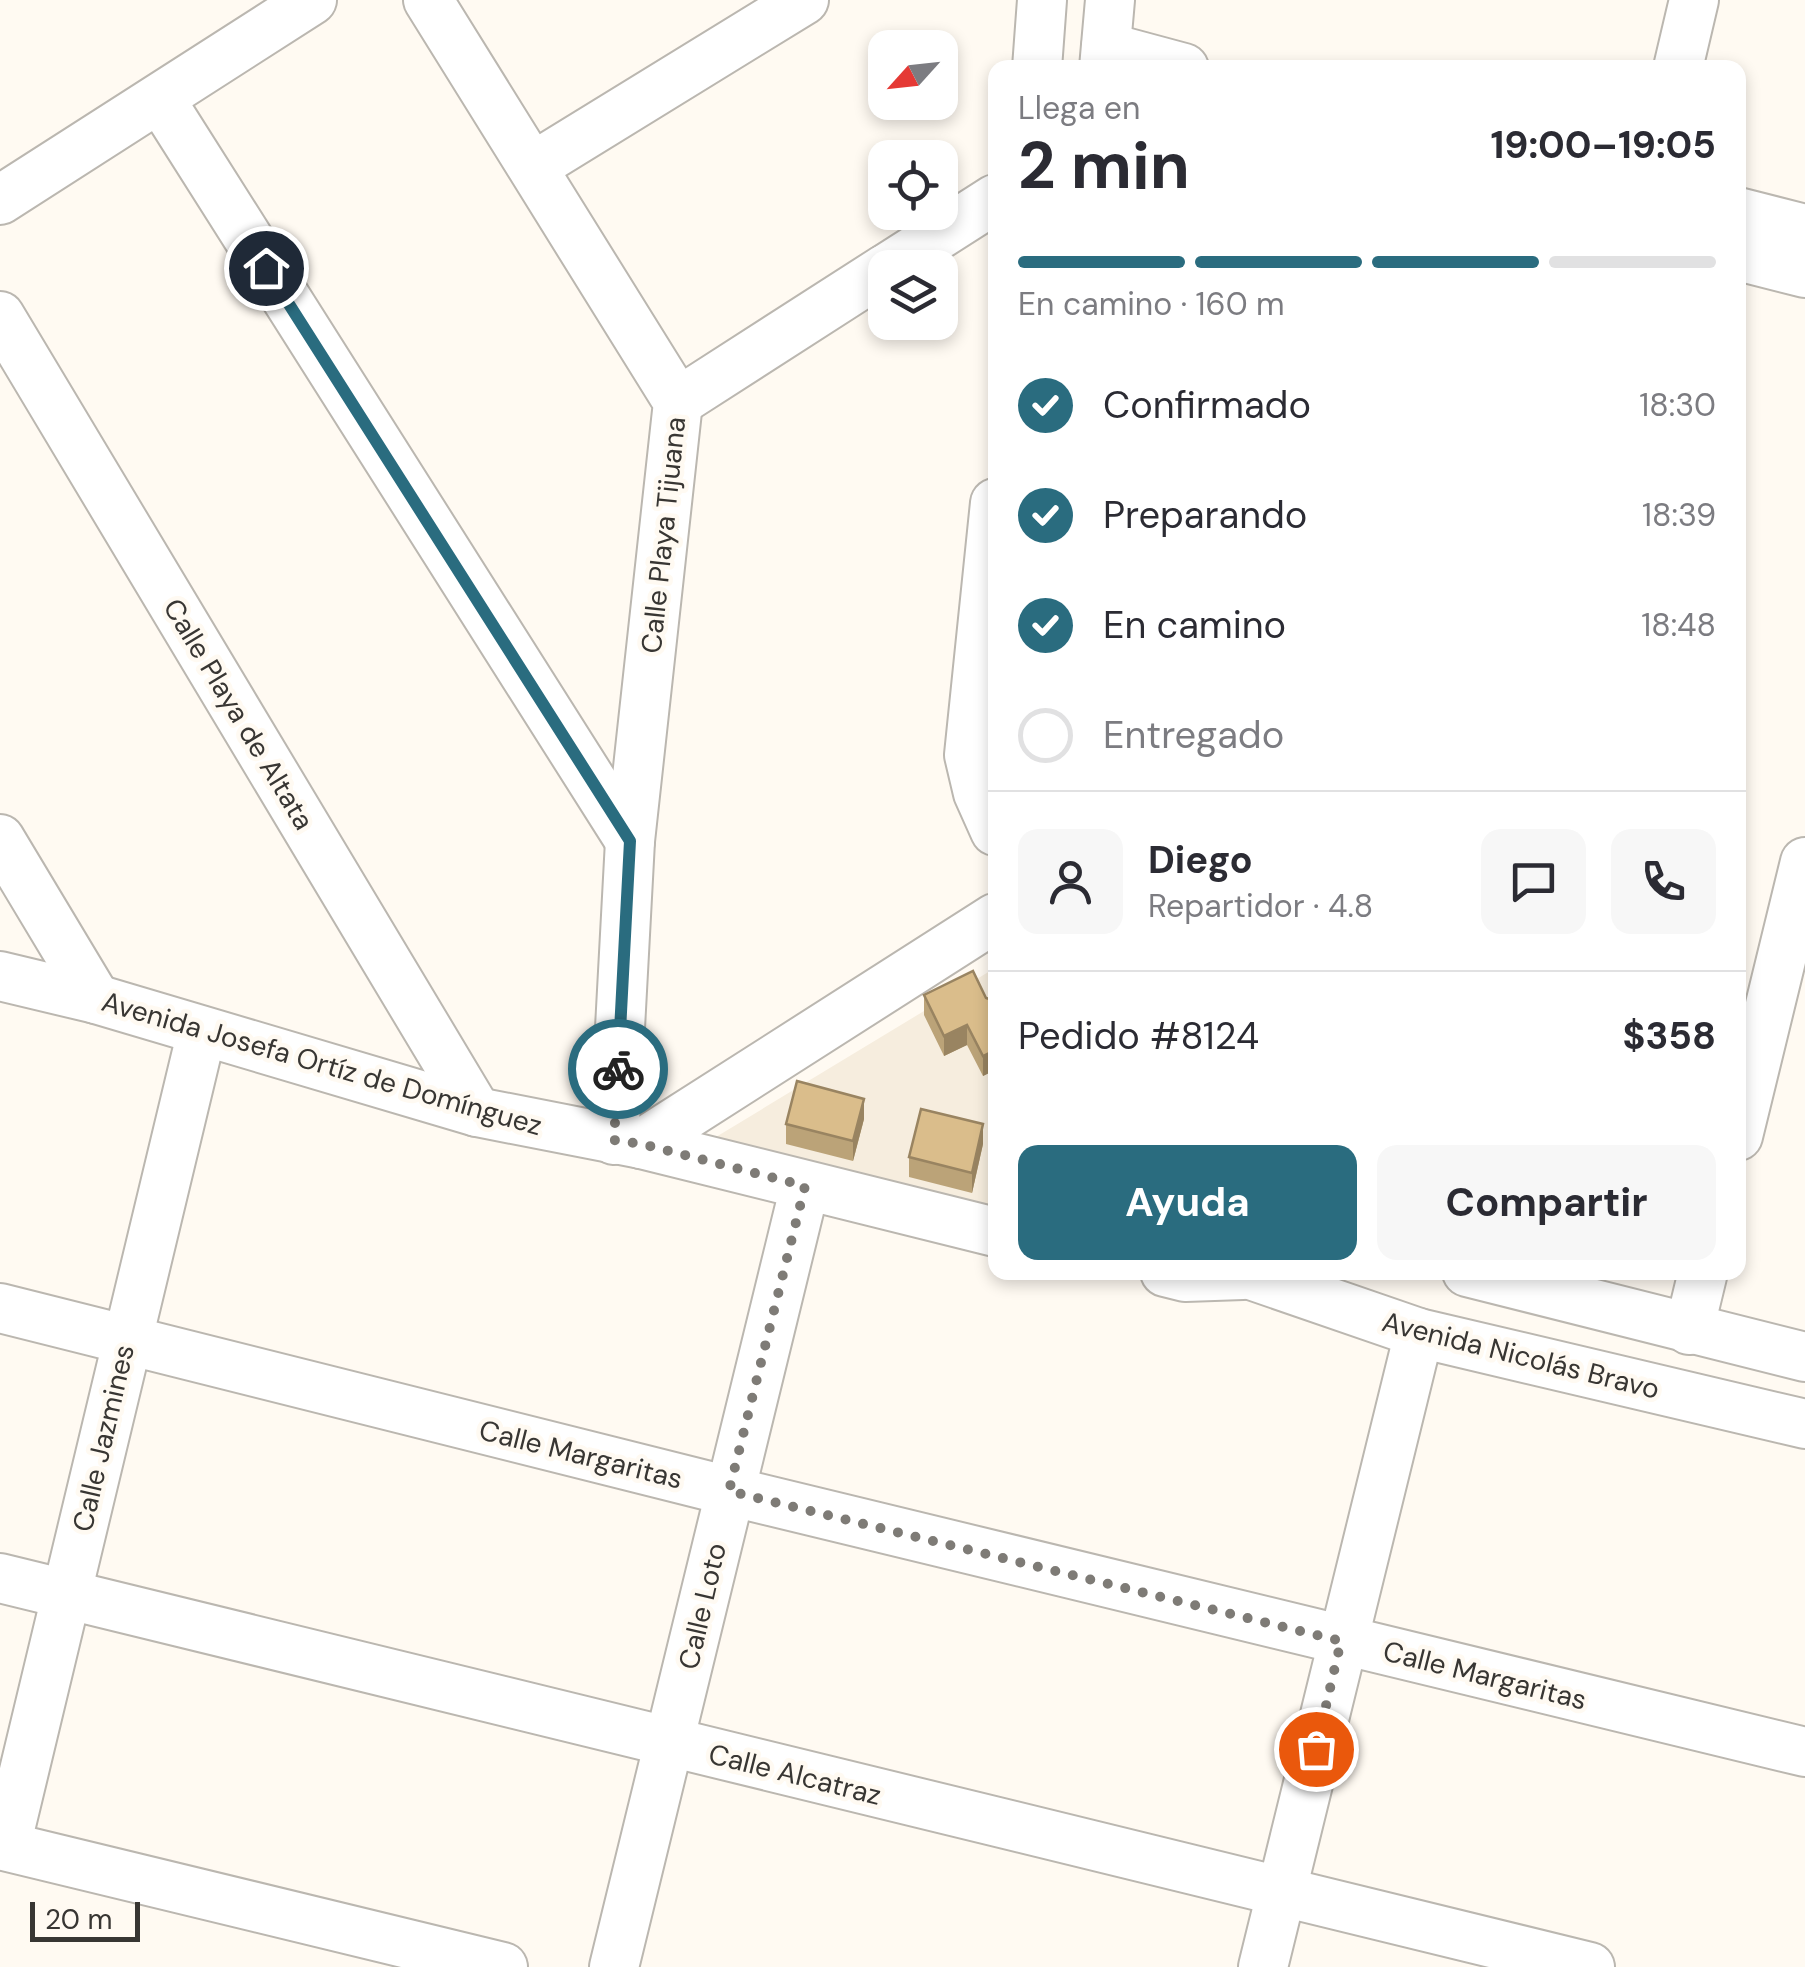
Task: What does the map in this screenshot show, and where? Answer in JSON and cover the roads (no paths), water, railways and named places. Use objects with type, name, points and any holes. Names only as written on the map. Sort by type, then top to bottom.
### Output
[{"type":"street","points":[[0,200],[312,0]]},
{"type":"street","name":"Calle Playa Tijuana","points":[[428,0],[678,402],[630,841],[628,1142]]},
{"type":"street","points":[[534,166],[804,0]]},
{"type":"street","points":[[1038,60],[1042,0]]},
{"type":"street","points":[[1105,57],[1110,0]]},
{"type":"street","points":[[1680,60],[1694,0]]},
{"type":"street","points":[[160,99],[630,841]]},
{"type":"street","points":[[914,250],[988,202]]},
{"type":"street","points":[[1746,214],[1805,229]]},
{"type":"street","points":[[1746,258],[1805,273]]},
{"type":"street","points":[[678,402],[868,280]]},
{"type":"street","name":"Calle Playa de Altata","points":[[0,316],[477,1112]]},
{"type":"street","points":[[988,572],[969,755],[988,815]]},
{"type":"street","points":[[0,839],[96,999]]},
{"type":"street","points":[[1746,1106],[1805,862]]},
{"type":"street","points":[[628,1142],[988,922]]},
{"type":"street","name":"Avenida Josefa Ortíz de Domínguez","points":[[0,976],[96,999],[477,1112],[628,1142],[988,1230]]},
{"type":"street","name":"Calle Jazmines","points":[[3,1846],[68,1595],[202,1031]]},
{"type":"street","name":"Calle Loto","points":[[614,1967],[805,1186]]},
{"type":"street","name":"Avenida Nicolás Bravo","points":[[1261,1280],[1419,1333],[1805,1424]]},
{"type":"street","points":[[1498,1280],[1805,1357]]},
{"type":"street","points":[[1689,1330],[1701,1280]]},
{"type":"street","name":"Calle Margaritas","points":[[0,1308],[729,1491],[1805,1752]]},
{"type":"street","points":[[1262,1967],[1419,1333]]},
{"type":"street","name":"Calle Alcatraz","points":[[0,1578],[1590,1967]]},
{"type":"street","points":[[3,1846],[502,1967]]}]
